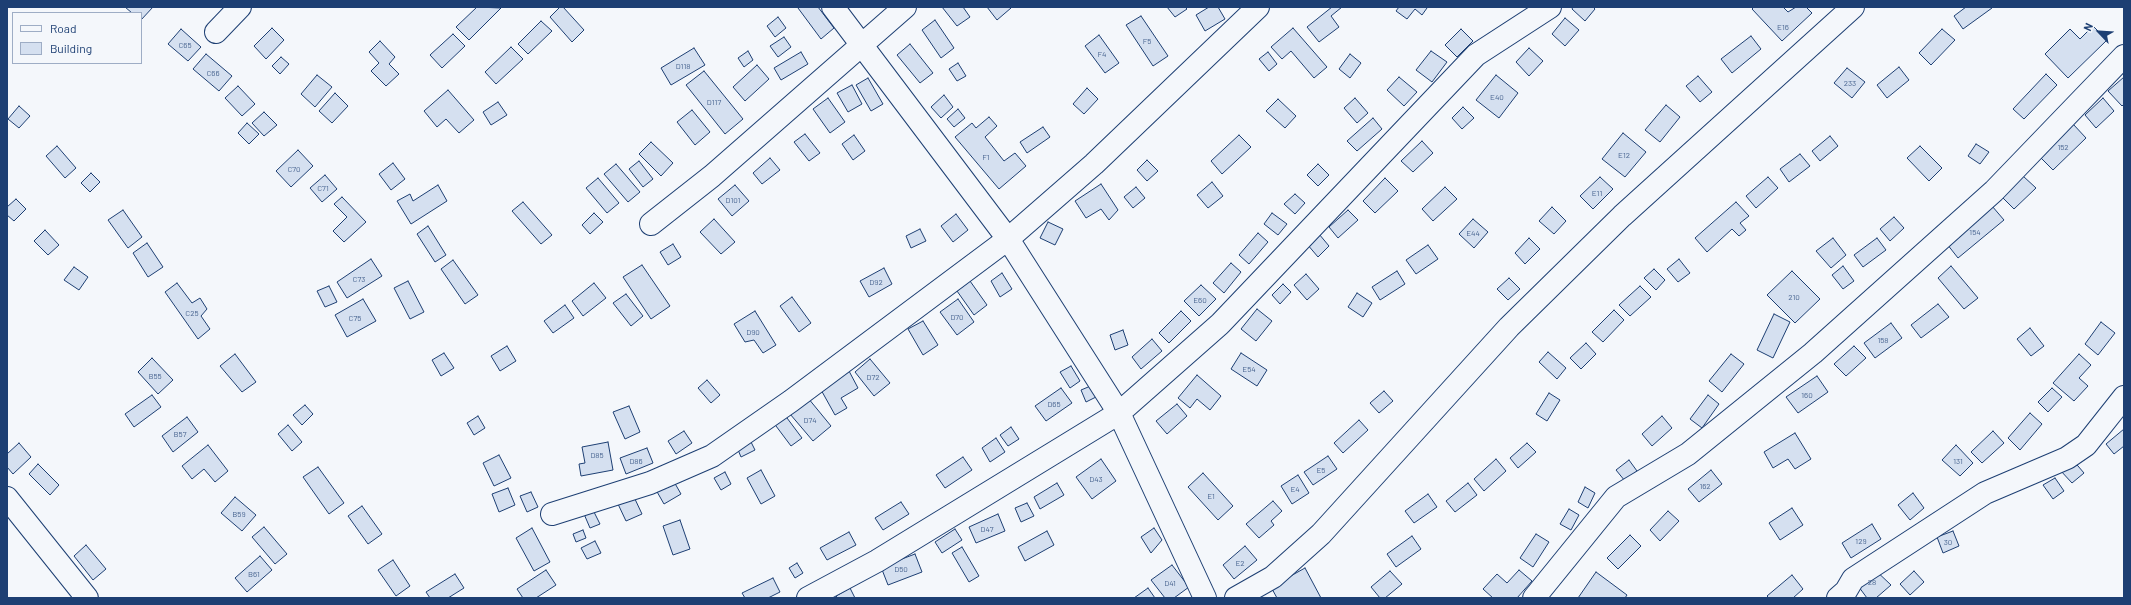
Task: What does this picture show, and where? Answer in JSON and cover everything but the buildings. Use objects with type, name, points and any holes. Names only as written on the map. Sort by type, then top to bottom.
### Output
[{"type":"street","points":[[216,32],[240,7]]},
{"type":"street","points":[[833,7],[1008,239],[1119,413],[1205,598]]},
{"type":"street","points":[[651,224],[712,176],[905,7]]},
{"type":"street","points":[[552,514],[650,483],[712,456],[791,402],[1008,239],[1094,164],[1258,7]]},
{"type":"street","points":[[808,598],[877,561],[1119,413],[1220,324],[1476,55],[1550,7]]},
{"type":"street","points":[[1236,598],[1273,577],[1321,534],[1509,326],[1622,216],[1853,7]]},
{"type":"street","points":[[1534,598],[1616,497],[1688,454],[1813,353],[1994,191],[2124,56]]},
{"type":"street","points":[[1838,598],[1846,591],[1853,579],[1986,493],[2068,458],[2086,445],[2124,397]]},
{"type":"street","points":[[7,498],[87,598]]}]
